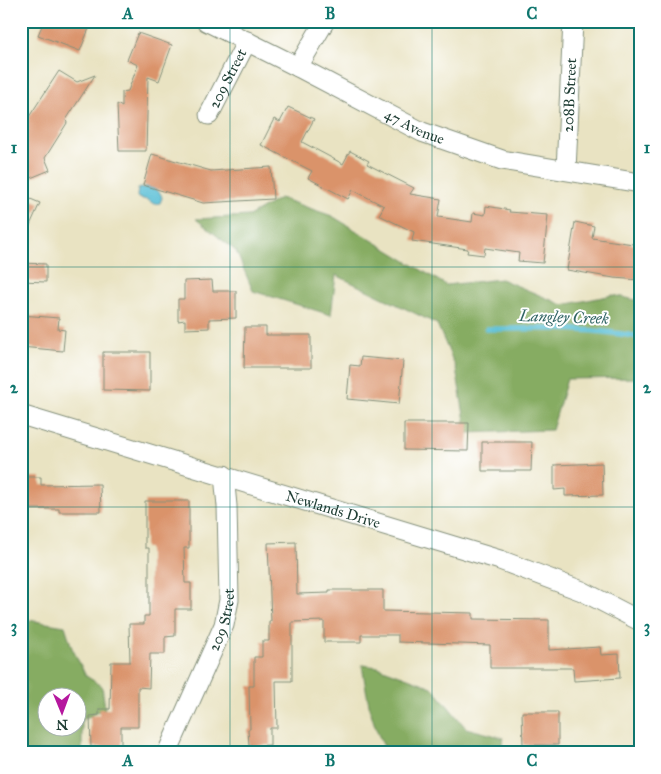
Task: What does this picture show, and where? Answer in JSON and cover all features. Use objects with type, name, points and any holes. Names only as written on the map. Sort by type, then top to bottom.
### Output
[{"type":"street","name":"47 Avenue","points":[[206,21],[422,132],[502,160],[640,183]]},
{"type":"street","points":[[298,67],[325,21]]},
{"type":"street","name":"208B Street","points":[[566,170],[573,21]]},
{"type":"street","name":"209 Street","points":[[209,115],[246,41]]},
{"type":"street","name":"Newlands Drive","points":[[21,415],[500,560],[582,591],[640,621]]},
{"type":"street","name":"209 Street","points":[[167,753],[228,613],[227,506],[224,475]]},
{"type":"green space","points":[[280,198],[332,216],[446,285],[501,279],[563,305],[613,295],[640,301],[640,378],[567,379],[552,430],[467,433],[456,368],[437,324],[336,275],[331,315],[253,291],[236,251],[196,219],[249,216]]},
{"type":"green space","points":[[21,612],[28,620],[65,626],[72,648],[86,676],[102,686],[105,708],[88,717],[88,686],[38,686],[38,736],[82,736],[82,753],[21,753]]},
{"type":"green space","points":[[362,665],[378,667],[432,687],[466,728],[504,738],[498,753],[388,753],[374,722]]},
{"type":"water","points":[[146,187],[160,193],[162,198],[160,203],[154,204],[148,200],[138,198],[138,189]]},
{"type":"building","points":[[44,21],[92,21],[80,51],[38,35]]},
{"type":"building","points":[[138,33],[172,45],[159,81],[148,77],[146,151],[119,151],[117,104],[122,107],[122,92],[128,91],[138,65],[127,60]]},
{"type":"building","points":[[59,71],[77,82],[95,75],[66,120],[67,123],[45,158],[50,170],[21,182],[21,129]]},
{"type":"building","points":[[288,107],[314,119],[302,142],[343,164],[350,151],[369,161],[367,164],[414,188],[410,194],[441,199],[438,217],[472,222],[473,213],[485,215],[486,206],[510,210],[509,212],[548,215],[543,263],[518,261],[519,253],[485,248],[484,255],[467,253],[468,249],[412,241],[414,232],[379,215],[384,206],[353,190],[348,199],[308,178],[312,171],[261,145],[274,119],[280,122]]},
{"type":"building","points":[[152,154],[211,171],[271,167],[273,199],[203,203],[143,185]]},
{"type":"building","points":[[21,195],[40,203],[21,245]]},
{"type":"building","points":[[575,222],[594,226],[592,238],[640,245],[640,280],[614,278],[567,270]]},
{"type":"building","points":[[21,263],[46,264],[46,282],[21,281]]},
{"type":"building","points":[[212,280],[213,291],[236,291],[236,318],[209,319],[209,328],[185,329],[185,320],[178,321],[178,299],[184,299],[184,281]]},
{"type":"building","points":[[21,315],[59,318],[58,329],[65,330],[63,351],[21,347]]},
{"type":"building","points":[[245,327],[266,327],[266,335],[311,335],[311,368],[244,368]]},
{"type":"building","points":[[103,352],[150,352],[150,391],[103,390]]},
{"type":"building","points":[[361,357],[403,361],[399,404],[347,399],[350,365],[360,366]]},
{"type":"building","points":[[404,423],[469,423],[468,451],[404,450]]},
{"type":"building","points":[[482,442],[532,442],[531,471],[482,471]]},
{"type":"building","points":[[602,463],[603,495],[565,496],[565,489],[554,490],[554,465]]},
{"type":"building","points":[[21,477],[41,477],[41,485],[100,484],[101,512],[59,512],[59,509],[26,509],[26,503],[21,503]]},
{"type":"building","points":[[145,501],[189,501],[189,548],[184,548],[185,583],[191,583],[191,609],[175,609],[175,636],[165,637],[165,654],[150,654],[149,688],[138,687],[138,727],[121,727],[121,747],[91,747],[90,716],[99,715],[99,709],[110,709],[111,662],[130,662],[129,624],[144,624],[144,616],[149,616],[149,548],[145,548]]},
{"type":"building","points":[[296,542],[297,594],[329,593],[329,590],[383,590],[383,611],[473,613],[473,619],[549,620],[549,650],[600,647],[601,655],[619,654],[620,678],[574,681],[573,668],[490,668],[490,645],[398,642],[398,635],[361,635],[361,642],[324,642],[324,621],[292,622],[292,681],[276,681],[277,728],[270,728],[270,745],[249,746],[249,686],[254,686],[254,657],[262,657],[262,641],[269,641],[269,621],[271,621],[268,543]]},
{"type":"building","points":[[522,712],[558,712],[558,745],[523,745]]},
{"type":"waterway","name":"Langley Creek","points":[[487,329],[583,330],[640,337]]}]
